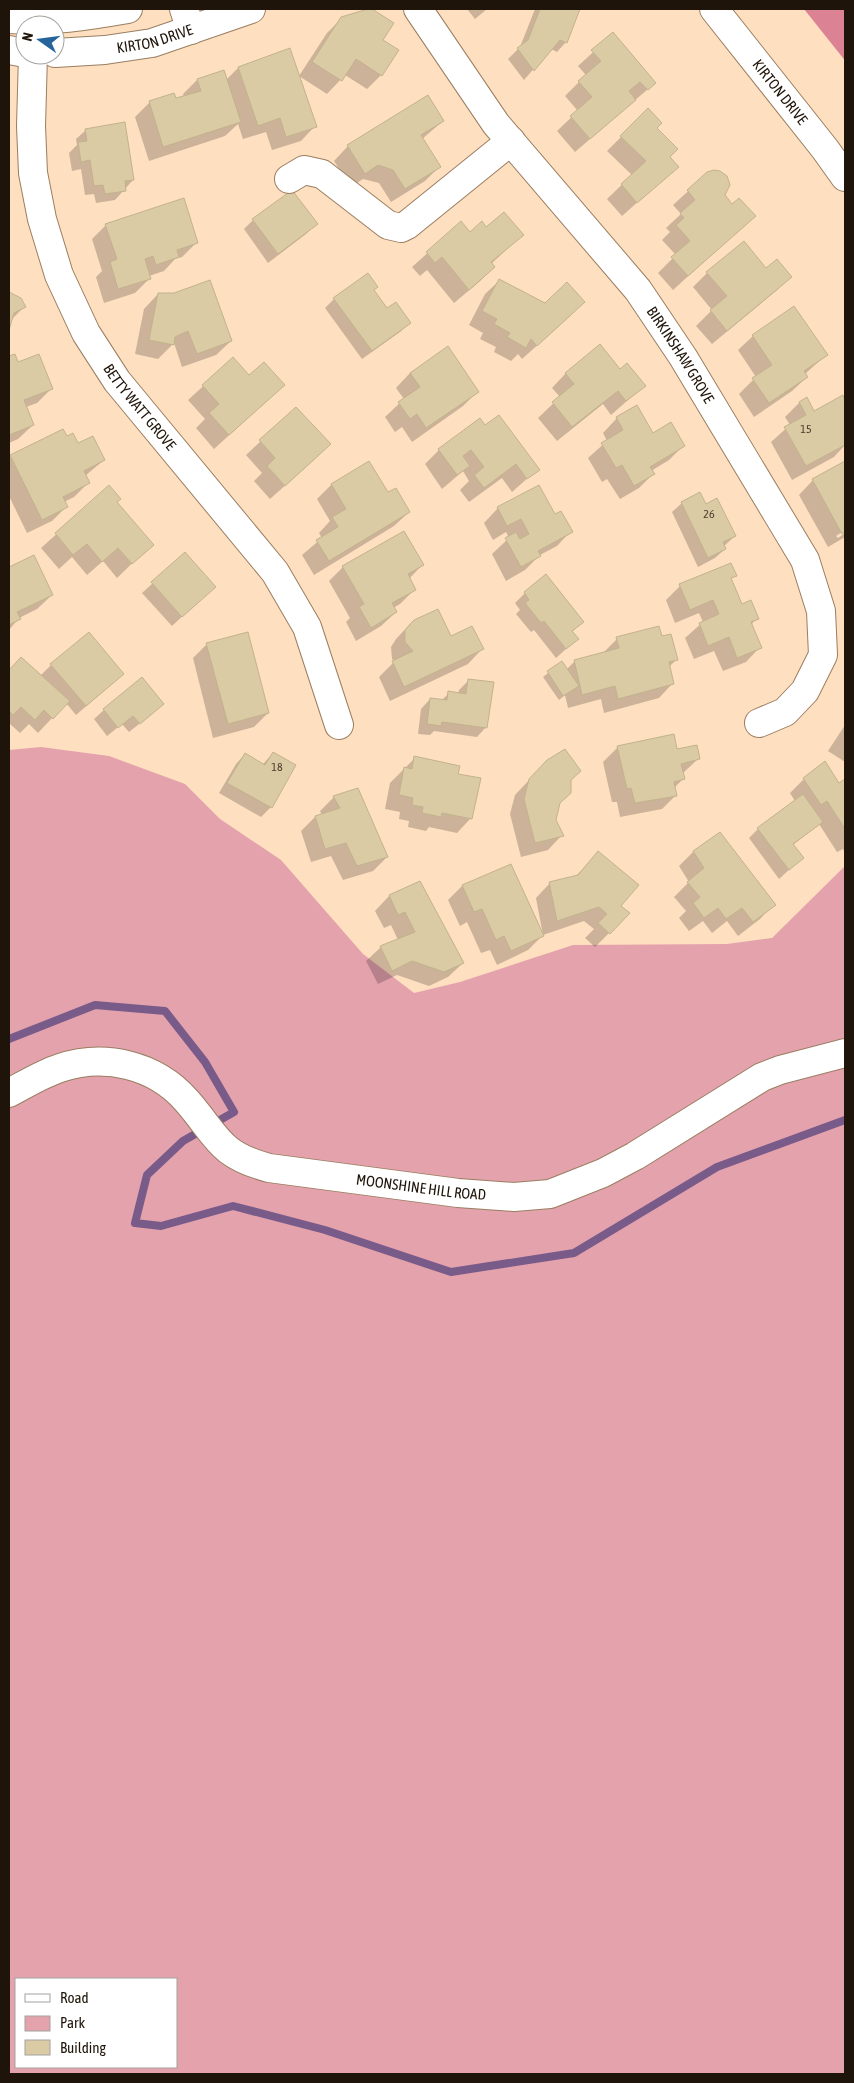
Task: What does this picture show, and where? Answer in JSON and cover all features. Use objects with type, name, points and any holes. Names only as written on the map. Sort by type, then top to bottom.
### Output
[{"type":"street","points":[[65,18],[128,9]]},
{"type":"street","name":"KIRTON DRIVE","points":[[65,52],[105,50],[152,43],[188,19],[251,9]]},
{"type":"street","name":"BIRKINSHAW GROVE","points":[[418,9],[496,124],[638,290],[683,357],[805,560],[821,611],[823,655],[805,692],[786,712],[759,723]]},
{"type":"street","name":"KIRTON DRIVE","points":[[714,9],[845,177]]},
{"type":"street","name":"BETTY WATT GROVE","points":[[33,65],[30,126],[33,173],[42,219],[59,275],[86,333],[117,381],[274,572],[307,627],[339,725]]},
{"type":"street","points":[[289,179],[299,171],[304,170],[322,174],[388,225],[401,228],[511,141]]},
{"type":"street","name":"MOONSHINE HILL ROAD","points":[[9,1093],[45,1074],[61,1068],[92,1062],[118,1063],[145,1070],[167,1082],[188,1101],[219,1143],[238,1157],[269,1168],[458,1193],[514,1197],[550,1194],[587,1180],[636,1156],[762,1077],[780,1070],[845,1052]]},
{"type":"green space","points":[[41,747],[109,756],[185,784],[220,819],[281,860],[363,954],[414,993],[460,982],[573,945],[727,944],[772,938],[845,866],[845,2074],[9,2074],[9,750]]},
{"type":"shaded area","points":[[804,9],[845,9],[845,61],[843,58]]},
{"type":"building","points":[[372,9],[394,23],[383,40],[399,50],[382,76],[356,59],[342,81],[312,62],[341,17]]},
{"type":"building","points":[[540,9],[580,9],[567,43],[560,40],[534,71],[517,48],[528,40]]},
{"type":"building","points":[[613,32],[656,83],[648,90],[640,82],[629,91],[636,100],[590,139],[570,116],[592,97],[578,81],[601,61],[591,50]]},
{"type":"building","points":[[290,48],[317,127],[286,137],[280,118],[258,126],[238,67]]},
{"type":"building","points":[[224,70],[241,122],[163,147],[149,101],[174,93],[176,98],[201,91],[197,79]]},
{"type":"building","points":[[428,95],[444,121],[421,135],[441,167],[405,189],[393,170],[378,165],[365,174],[347,145]]},
{"type":"building","points":[[648,108],[662,123],[657,128],[678,149],[670,157],[679,167],[637,203],[621,184],[646,161],[620,136]]},
{"type":"building","points":[[125,122],[134,180],[125,181],[126,191],[105,194],[103,185],[94,186],[90,160],[81,162],[78,142],[87,141],[85,129]]},
{"type":"building","points":[[720,171],[727,176],[730,185],[725,195],[732,204],[739,198],[756,216],[688,276],[671,257],[690,241],[676,225],[684,218],[680,213],[695,200],[687,190],[707,172]]},
{"type":"building","points":[[292,190],[318,224],[278,254],[252,219]]},
{"type":"building","points":[[184,198],[198,243],[177,250],[179,257],[156,265],[153,256],[145,259],[151,279],[118,289],[110,262],[117,259],[105,224]]},
{"type":"building","points":[[504,212],[524,235],[491,262],[495,267],[469,290],[442,257],[435,263],[426,252],[461,221],[470,232],[482,221],[486,227]]},
{"type":"building","points":[[744,241],[766,268],[777,259],[792,277],[727,331],[710,310],[727,296],[706,272]]},
{"type":"building","points":[[368,273],[378,287],[374,290],[387,308],[396,302],[411,323],[372,351],[333,298]]},
{"type":"building","points":[[499,279],[545,303],[567,282],[585,302],[537,346],[531,339],[526,348],[507,337],[510,333],[494,324],[497,319],[482,311]]},
{"type":"building","points":[[210,280],[232,341],[197,354],[188,331],[175,337],[174,345],[149,340],[158,293],[174,293]]},
{"type":"building","points":[[9,292],[21,298],[26,307],[14,313],[9,330]]},
{"type":"building","points":[[794,306],[828,355],[804,371],[808,377],[769,403],[752,378],[772,365],[752,335]]},
{"type":"building","points":[[600,344],[620,369],[627,363],[646,386],[626,401],[618,391],[572,427],[552,402],[574,384],[565,373]]},
{"type":"building","points":[[448,346],[479,392],[426,428],[417,414],[410,419],[398,402],[420,387],[410,373]]},
{"type":"building","points":[[15,354],[18,362],[39,354],[53,389],[24,400],[34,425],[9,435],[9,356]]},
{"type":"building","points":[[233,357],[249,375],[264,362],[285,385],[229,435],[209,413],[219,404],[202,385]]},
{"type":"building","points":[[843,395],[845,400],[845,445],[806,466],[784,427],[806,415],[799,402],[807,397],[814,411]]},
{"type":"building","points":[[637,405],[653,433],[671,422],[685,446],[650,467],[655,474],[634,486],[622,465],[616,468],[601,443],[623,430],[616,417]]},
{"type":"building","points":[[296,407],[331,444],[285,486],[267,466],[275,458],[259,440]]},
{"type":"building","points":[[499,415],[540,470],[527,479],[516,464],[484,488],[474,475],[484,467],[471,450],[463,456],[470,466],[457,475],[438,449],[480,418],[485,425]]},
{"type":"building","points":[[63,429],[67,436],[73,433],[78,443],[93,436],[105,460],[84,471],[90,483],[63,497],[68,507],[42,520],[10,455]]},
{"type":"building","points":[[369,461],[388,492],[396,488],[410,512],[329,561],[316,540],[338,527],[332,517],[346,509],[331,484]]},
{"type":"building","points":[[845,461],[845,532],[842,534],[812,479]]},
{"type":"building","points":[[109,485],[121,499],[117,502],[154,545],[132,564],[118,548],[102,562],[87,544],[73,555],[55,533]]},
{"type":"building","points":[[539,485],[555,514],[561,511],[573,532],[538,551],[541,556],[521,567],[505,538],[516,532],[520,539],[529,534],[521,519],[507,526],[497,507]]},
{"type":"building","points":[[700,492],[706,504],[717,498],[736,536],[723,542],[726,549],[708,558],[681,502]]},
{"type":"building","points":[[404,531],[424,565],[408,574],[416,590],[392,603],[397,612],[371,628],[359,607],[364,604],[342,566]]},
{"type":"building","points":[[185,552],[216,587],[182,617],[151,582]]},
{"type":"building","points":[[34,555],[53,595],[17,612],[21,619],[9,625],[9,567]]},
{"type":"building","points":[[731,563],[737,576],[731,578],[742,604],[751,600],[759,619],[751,622],[762,648],[737,658],[729,637],[708,646],[699,623],[719,614],[713,600],[690,610],[679,584]]},
{"type":"building","points":[[546,574],[584,622],[572,631],[579,639],[566,649],[544,621],[541,623],[525,603],[529,600],[524,592]]},
{"type":"building","points":[[438,609],[451,636],[472,626],[484,649],[404,687],[392,661],[413,651],[405,642],[405,630],[414,620]]},
{"type":"building","points":[[659,626],[662,636],[671,634],[678,660],[669,662],[674,684],[618,699],[615,686],[582,695],[574,660],[619,648],[616,637]]},
{"type":"building","points":[[89,632],[124,674],[86,706],[50,664]]},
{"type":"building","points":[[248,632],[269,713],[228,724],[206,643]]},
{"type":"building","points":[[21,657],[70,701],[53,719],[44,710],[35,720],[21,707],[13,715],[9,711],[9,670]]},
{"type":"building","points":[[562,661],[579,686],[563,696],[547,671]]},
{"type":"building","points":[[142,677],[164,704],[140,724],[133,716],[118,728],[103,709]]},
{"type":"building","points":[[468,679],[494,682],[487,728],[442,722],[441,726],[427,724],[430,698],[447,700],[448,691],[466,694]]},
{"type":"building","points":[[674,734],[677,749],[697,745],[700,759],[681,764],[685,779],[674,782],[677,796],[635,803],[631,788],[627,789],[617,746]]},
{"type":"building","points":[[565,749],[581,771],[571,780],[571,793],[560,803],[556,820],[564,836],[535,843],[524,799],[529,779],[547,760]]},
{"type":"building","points":[[273,752],[296,765],[272,808],[227,783],[245,753],[265,765]]},
{"type":"building","points":[[414,756],[460,766],[458,774],[481,778],[472,819],[442,813],[441,817],[422,813],[423,807],[412,805],[413,798],[399,795],[404,767],[412,769]]},
{"type":"building","points":[[825,761],[839,783],[845,779],[845,829],[827,801],[821,805],[803,778]]},
{"type":"building","points":[[358,788],[388,857],[357,866],[346,843],[325,849],[315,816],[340,808],[333,796]]},
{"type":"building","points":[[803,794],[823,822],[793,844],[804,858],[789,870],[757,828]]},
{"type":"building","points":[[720,832],[776,905],[753,922],[742,908],[726,919],[718,908],[704,918],[693,903],[700,897],[687,882],[704,868],[693,851]]},
{"type":"building","points":[[598,851],[639,885],[621,906],[630,913],[610,934],[598,923],[607,914],[599,907],[557,921],[549,882],[578,875]]},
{"type":"building","points":[[511,864],[544,936],[511,951],[504,936],[496,940],[482,909],[474,912],[462,885]]},
{"type":"building","points":[[420,881],[464,963],[444,972],[412,961],[392,971],[380,946],[415,932],[405,912],[398,915],[389,895]]},
{"type":"waterway","points":[[9,1039],[95,1005],[165,1011],[205,1062],[234,1112],[183,1141],[147,1175],[135,1223],[161,1226],[233,1206],[325,1230],[451,1272],[574,1253],[717,1167],[845,1120]]}]
